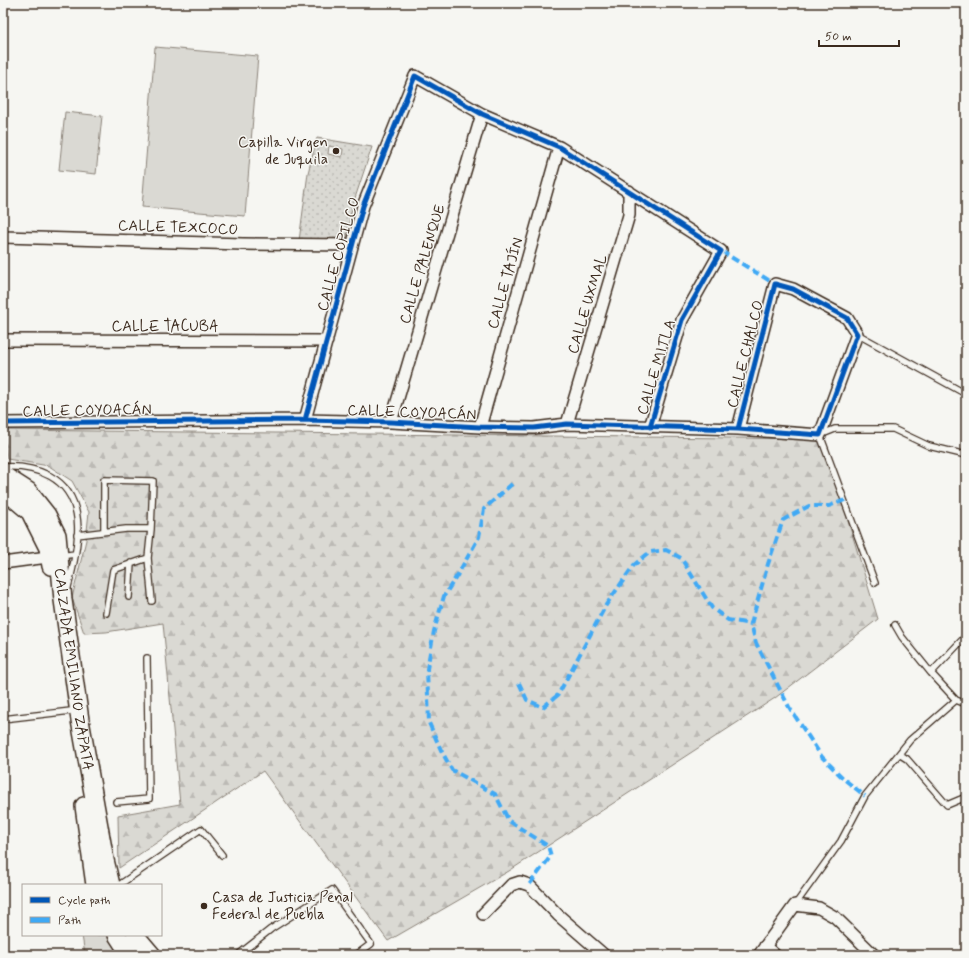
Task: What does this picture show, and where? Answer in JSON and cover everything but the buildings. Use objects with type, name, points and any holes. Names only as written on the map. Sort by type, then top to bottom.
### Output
[{"type":"main road","name":"CALZADA EMILIANO ZAPATA","points":[[3,475],[28,491],[47,516],[57,535],[61,556],[71,711],[95,884]]},
{"type":"main road","name":"CALZADA EMILIANO ZAPATA","points":[[3,489],[30,512],[48,548],[61,556]]},
{"type":"main road","name":"CALZADA EMILIANO ZAPATA","points":[[61,556],[63,600],[80,720],[110,884]]},
{"type":"main road","points":[[118,936],[130,955]]},
{"type":"main road","points":[[136,936],[152,955]]},
{"type":"street","name":"CALLE COPILCO","points":[[306,420],[363,206],[415,76],[482,114]]},
{"type":"street","points":[[482,114],[559,147],[629,191]]},
{"type":"street","name":"CALLE PALENQUE","points":[[391,422],[482,114]]},
{"type":"street","name":"CALLE TAJÍN","points":[[480,427],[559,147]]},
{"type":"street","name":"CALLE MITLA","points":[[629,191],[721,251],[682,320],[650,427]]},
{"type":"street","name":"CALLE UXMAL","points":[[567,424],[629,215],[629,191]]},
{"type":"street","name":"CALLE TEXCOCO","points":[[3,237],[243,244],[352,245]]},
{"type":"street","name":"CALLE CHALCO","points":[[738,429],[775,284],[793,289],[847,318],[857,334]]},
{"type":"street","points":[[820,435],[857,334]]},
{"type":"street","name":"CALLE TACUBA","points":[[3,340],[327,341]]},
{"type":"street","name":"CALLE COYOACÁN","points":[[3,423],[306,420],[534,428],[567,424],[738,429],[820,435]]},
{"type":"street","points":[[3,563],[61,556]]},
{"type":"street","points":[[483,914],[511,885],[520,882],[529,885],[558,915],[604,955]]},
{"type":"street","points":[[775,955],[762,950],[795,905],[819,908],[835,917],[874,955]]},
{"type":"lane","points":[[857,334],[966,394]]},
{"type":"lane","name":"CALLE COYOACÁN","points":[[820,435],[835,429],[893,429],[929,446],[966,455]]},
{"type":"lane","points":[[820,435],[875,582]]},
{"type":"lane","points":[[3,467],[31,468],[60,481],[69,491],[77,514],[78,535],[61,556]]},
{"type":"lane","points":[[104,531],[104,480],[153,481],[148,558],[152,601]]},
{"type":"lane","points":[[78,535],[126,529],[151,529]]},
{"type":"lane","points":[[106,613],[113,570],[148,558]]},
{"type":"lane","points":[[129,597],[131,563]]},
{"type":"lane","points":[[894,625],[902,637],[956,700],[966,704]]},
{"type":"lane","points":[[931,672],[966,636]]},
{"type":"lane","points":[[116,802],[149,799],[147,658]]},
{"type":"lane","points":[[795,905],[841,841],[865,796],[910,740],[956,700]]},
{"type":"lane","points":[[3,719],[71,711]]},
{"type":"lane","points":[[899,754],[907,759],[946,805],[966,796]]},
{"type":"lane","points":[[120,884],[201,829],[222,855]]},
{"type":"lane","points":[[238,955],[271,929],[332,890],[371,944],[356,955]]},
{"type":"green space","points":[[155,47],[258,56],[245,216],[142,207]]},
{"type":"green space","points":[[65,112],[102,116],[96,174],[59,170]]},
{"type":"green space","points":[[317,138],[372,147],[352,207],[346,242],[299,241],[308,173]],"holes":[[[329,146],[343,149],[342,157],[328,154]]]},
{"type":"green space","points":[[4,430],[823,439],[878,619],[775,698],[509,871],[388,941],[263,771],[119,868],[118,815],[180,804],[163,623],[106,632],[84,633],[72,598],[86,540],[89,512],[72,481],[49,466],[7,459]]},
{"type":"green space","points":[[82,936],[113,936],[124,955],[85,955]]},
{"type":"marked path","points":[[721,251],[775,284]]},
{"type":"marked path","points":[[512,484],[484,509],[479,537],[444,596],[434,631],[427,669],[429,723],[452,770],[495,794],[509,821],[548,846],[551,856],[529,885]]},
{"type":"marked path","points":[[845,500],[829,506],[809,506],[783,520],[768,564],[751,624],[756,643],[789,707],[822,757],[845,780],[865,796]]},
{"type":"marked path","points":[[519,683],[527,700],[543,707],[558,695],[606,605],[634,565],[650,552],[666,550],[681,558],[712,608],[728,620],[751,624]]},
{"type":"cycle path","points":[[305,420],[363,206],[415,76],[482,114],[559,147],[721,251],[682,320],[650,427]]},
{"type":"cycle path","points":[[3,423],[305,420],[534,428],[567,424],[738,429],[820,435],[857,334],[847,318],[793,289],[775,284],[738,429]]},
{"type":"place","name":"Capilla Virgen de Juquila","points":[[336,151]]},
{"type":"place","name":"Casa de Justicia Penal Federal de Puebla","points":[[204,906]]}]
